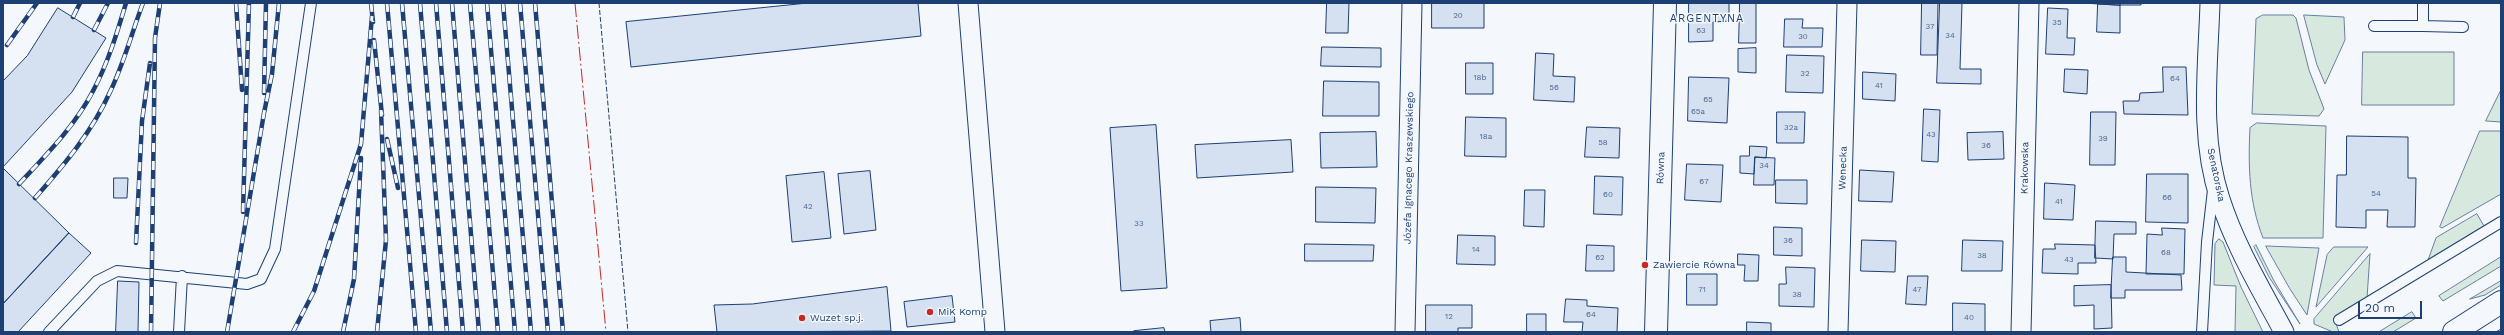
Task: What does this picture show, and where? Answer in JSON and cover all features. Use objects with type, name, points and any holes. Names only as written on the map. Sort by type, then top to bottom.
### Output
[{"type":"street","points":[[968,3],[995,332]]},
{"type":"street","name":"Józefa Ignacego Kraszewskiego","points":[[1405,332],[1412,3]]},
{"type":"street","name":"Równa","points":[[1656,332],[1665,3]]},
{"type":"street","name":"Wenecka","points":[[1838,332],[1847,3]]},
{"type":"street","name":"Krakowska","points":[[2021,332],[2029,3]]},
{"type":"street","name":"Senatorska","points":[[2210,3],[2206,107],[2215,177],[2220,198],[2240,249],[2284,332]]},
{"type":"street","points":[[2454,332],[2501,302]]},
{"type":"lane","points":[[49,332],[97,281],[108,274],[117,272],[182,276],[247,284],[261,278],[268,269],[275,249],[312,3]]},
{"type":"lane","points":[[2423,3],[2423,26]]},
{"type":"lane","points":[[2374,26],[2463,27]]},
{"type":"lane","points":[[2202,332],[2207,242],[2215,177]]},
{"type":"lane","points":[[2339,320],[2501,222]]},
{"type":"lane","points":[[178,332],[182,276]]},
{"type":"shaded area","points":[[2263,15],[2293,15],[2296,18],[2309,70],[2324,109],[2319,116],[2252,114],[2256,19]]},
{"type":"shaded area","points":[[2304,15],[2344,17],[2345,40],[2325,84],[2317,65]]},
{"type":"shaded area","points":[[2363,52],[2454,52],[2454,105],[2362,105]]},
{"type":"shaded area","points":[[2501,90],[2501,122],[2486,121]]},
{"type":"shaded area","points":[[2257,123],[2326,126],[2323,238],[2263,238],[2258,224],[2250,184],[2250,128]]},
{"type":"shaded area","points":[[2480,131],[2501,131],[2501,194],[2442,228],[2440,227]]},
{"type":"shaded area","points":[[2477,214],[2484,226],[2428,260],[2436,238]]},
{"type":"shaded area","points":[[2219,239],[2223,242],[2241,287],[2263,332],[2235,332],[2236,286],[2214,285],[2215,244]]},
{"type":"shaded area","points":[[2256,245],[2274,281],[2300,324],[2269,277],[2254,247]]},
{"type":"shaded area","points":[[2266,246],[2319,248],[2307,315],[2290,289]]},
{"type":"shaded area","points":[[2334,247],[2368,247],[2316,307],[2327,255]]},
{"type":"shaded area","points":[[2370,254],[2367,298],[2334,318],[2339,332],[2333,332],[2314,324],[2314,319]]},
{"type":"shaded area","points":[[2501,257],[2501,266],[2443,301],[2439,296]]},
{"type":"shaded area","points":[[2501,281],[2501,285],[2485,295],[2470,299]]},
{"type":"shaded area","points":[[2412,312],[2416,318],[2393,332],[2379,332]]},
{"type":"building","points":[[808,3],[918,3],[921,36],[631,67],[626,22]]},
{"type":"building","points":[[1327,3],[1349,3],[1348,33],[1326,33]]},
{"type":"building","points":[[1432,3],[1484,3],[1484,28],[1432,28]]},
{"type":"building","points":[[1689,3],[1729,3],[1729,21],[1713,22],[1713,41],[1689,42]]},
{"type":"building","points":[[1740,3],[1756,3],[1756,43],[1739,43]]},
{"type":"building","points":[[1922,3],[1938,3],[1937,55],[1921,55]]},
{"type":"building","points":[[1940,3],[1962,3],[1960,69],[1981,69],[1981,84],[1937,83]]},
{"type":"building","points":[[2084,3],[2121,3],[2120,5]]},
{"type":"building","points":[[2121,3],[2141,3],[2141,5],[2120,5]]},
{"type":"building","points":[[2098,4],[2120,5],[2120,33],[2097,32]]},
{"type":"building","points":[[58,8],[106,38],[72,92],[3,167],[3,81],[27,56]]},
{"type":"building","points":[[2048,8],[2068,9],[2067,38],[2075,38],[2074,55],[2046,54]]},
{"type":"building","points":[[1785,19],[1803,19],[1802,28],[1823,28],[1822,47],[1784,47]]},
{"type":"building","points":[[1322,47],[1381,48],[1381,67],[1321,66]]},
{"type":"building","points":[[1756,48],[1756,73],[1738,72],[1738,49]]},
{"type":"building","points":[[1536,53],[1554,54],[1553,76],[1575,77],[1574,102],[1534,100]]},
{"type":"building","points":[[1787,55],[1824,56],[1823,93],[1786,92]]},
{"type":"building","points":[[1466,63],[1493,63],[1493,94],[1466,94]]},
{"type":"building","points":[[2163,67],[2186,67],[2188,115],[2124,114],[2123,101],[2139,101],[2140,93],[2163,92]]},
{"type":"building","points":[[2065,69],[2088,70],[2087,94],[2064,92]]},
{"type":"building","points":[[1863,72],[1896,74],[1895,101],[1863,99]]},
{"type":"building","points":[[1689,77],[1729,78],[1727,123],[1688,121]]},
{"type":"building","points":[[1324,81],[1379,82],[1379,116],[1323,116]]},
{"type":"building","points":[[1924,109],[1940,110],[1938,162],[1922,161]]},
{"type":"building","points":[[1777,112],[1805,112],[1804,143],[1777,143]]},
{"type":"building","points":[[2091,112],[2116,112],[2115,165],[2090,165]]},
{"type":"building","points":[[1466,117],[1506,118],[1506,157],[1465,156]]},
{"type":"building","points":[[1156,125],[1167,288],[1121,291],[1110,128]]},
{"type":"building","points":[[1587,127],[1620,128],[1619,158],[1585,157]]},
{"type":"building","points":[[1376,132],[1377,167],[1321,168],[1320,133]]},
{"type":"building","points":[[2003,132],[2004,159],[1968,160],[1967,133]]},
{"type":"building","points":[[2347,136],[2408,137],[2408,178],[2416,178],[2415,227],[2387,227],[2388,210],[2366,210],[2366,228],[2336,227],[2337,175],[2346,175]]},
{"type":"building","points":[[1291,140],[1293,172],[1197,178],[1195,145]]},
{"type":"building","points":[[1750,146],[1767,147],[1766,158],[1755,157],[1754,174],[1740,173],[1740,156],[1749,156]]},
{"type":"building","points":[[1755,157],[1775,158],[1774,185],[1754,185]]},
{"type":"building","points":[[1687,164],[1723,165],[1721,202],[1685,200]]},
{"type":"building","points":[[3,168],[69,233],[3,304]]},
{"type":"building","points":[[1860,170],[1894,172],[1892,202],[1859,201]]},
{"type":"building","points":[[870,171],[876,230],[844,234],[838,174]]},
{"type":"building","points":[[824,172],[831,238],[792,242],[786,176]]},
{"type":"building","points":[[2147,174],[2188,174],[2188,223],[2146,222]]},
{"type":"building","points":[[1595,176],[1623,177],[1622,215],[1594,214]]},
{"type":"building","points":[[114,178],[128,178],[127,198],[114,198]]},
{"type":"building","points":[[1776,180],[1807,180],[1807,204],[1776,203]]},
{"type":"building","points":[[2045,183],[2075,185],[2073,220],[2044,219]]},
{"type":"building","points":[[1316,187],[1376,188],[1375,223],[1316,222]]},
{"type":"building","points":[[1525,190],[1545,190],[1544,227],[1524,226]]},
{"type":"building","points":[[2096,221],[2136,222],[2136,234],[2114,234],[2113,259],[2095,258]]},
{"type":"building","points":[[1774,227],[1802,228],[1802,256],[1774,255]]},
{"type":"building","points":[[2162,228],[2185,229],[2184,274],[2146,274],[2147,234],[2162,235]]},
{"type":"building","points":[[69,233],[91,253],[18,332],[3,332],[3,304]]},
{"type":"building","points":[[1458,235],[1495,236],[1495,265],[1457,264]]},
{"type":"building","points":[[1862,240],[1896,241],[1895,272],[1861,271]]},
{"type":"building","points":[[1963,240],[2003,241],[2002,271],[1962,271]]},
{"type":"building","points":[[1305,244],[1374,245],[1373,261],[1305,261]]},
{"type":"building","points":[[2055,244],[2095,245],[2096,263],[2078,263],[2078,274],[2042,273],[2043,249],[2055,249]]},
{"type":"building","points":[[1587,245],[1614,246],[1614,271],[1586,271]]},
{"type":"building","points":[[1738,254],[1759,255],[1758,281],[1744,281],[1745,265],[1738,265]]},
{"type":"building","points":[[2113,257],[2126,257],[2126,272],[2181,275],[2182,290],[2125,290],[2125,298],[2111,298]]},
{"type":"building","points":[[1786,267],[1815,268],[1814,307],[1779,306],[1779,284],[1786,284]]},
{"type":"building","points":[[1687,274],[1717,274],[1717,305],[1687,305]]},
{"type":"building","points":[[1908,276],[1928,276],[1926,305],[1906,304]]},
{"type":"building","points":[[118,281],[139,282],[138,332],[116,332]]},
{"type":"building","points":[[2111,285],[2112,328],[2094,329],[2094,305],[2074,306],[2074,286]]},
{"type":"building","name":"Wuzet sp.j.","points":[[887,287],[891,331],[717,332],[714,305],[752,304]]},
{"type":"building","name":"MiK Komp","points":[[952,296],[955,322],[907,327],[904,302]]},
{"type":"building","points":[[1566,299],[1587,300],[1587,306],[1618,308],[1617,332],[1582,332],[1583,322],[1564,322]]},
{"type":"building","points":[[1953,303],[1985,304],[1985,332],[1953,332]]},
{"type":"building","points":[[1426,305],[1472,305],[1472,328],[1458,328],[1458,332],[1426,332]]},
{"type":"building","points":[[1527,314],[1546,314],[1546,332],[1527,332]]},
{"type":"building","points":[[1240,318],[1241,332],[1211,332],[1210,321]]},
{"type":"building","points":[[1747,322],[1771,323],[1771,332],[1747,332]]},
{"type":"building","points":[[1164,328],[1165,332],[1134,331]]},
{"type":"railway","points":[[7,45],[37,3]]},
{"type":"railway","points":[[73,17],[80,3]]},
{"type":"railway","points":[[94,30],[108,3]]},
{"type":"railway","points":[[19,184],[59,140],[86,104],[108,59],[126,3]]},
{"type":"railway","points":[[35,198],[77,148],[103,107],[120,70],[143,3]]},
{"type":"railway","points":[[151,332],[155,38],[160,3]]},
{"type":"railway","points":[[236,3],[242,90]]},
{"type":"railway","points":[[243,212],[249,3]]},
{"type":"railway","points":[[264,93],[266,3]]},
{"type":"railway","points":[[227,332],[272,74],[279,3]]},
{"type":"railway","points":[[371,3],[373,22]]},
{"type":"railway","points":[[387,3],[416,332]]},
{"type":"railway","points":[[402,3],[431,332]]},
{"type":"railway","points":[[420,3],[447,332]]},
{"type":"railway","points":[[436,3],[463,332]]},
{"type":"railway","points":[[452,3],[479,332]]},
{"type":"railway","points":[[470,3],[498,332]]},
{"type":"railway","points":[[487,3],[515,332]]},
{"type":"railway","points":[[503,3],[531,332]]},
{"type":"railway","points":[[520,3],[548,332]]},
{"type":"railway","points":[[535,3],[563,332]]},
{"type":"railway","points":[[293,332],[314,291],[361,144],[372,16]]},
{"type":"railway","points":[[374,40],[382,115]]},
{"type":"railway","points":[[136,243],[142,121],[150,63]]},
{"type":"railway","points":[[377,332],[386,240],[381,110]]},
{"type":"railway","points":[[387,139],[398,188]]},
{"type":"railway","points":[[343,332],[354,279],[361,158]]},
{"type":"fence","points":[[599,3],[628,332]]},
{"type":"fence","points":[[2496,332],[2501,329]]},
{"type":"power","points":[[575,3],[606,332]]},
{"type":"place","name":"Zawiercie Równa","points":[[1645,265]]},
{"type":"place","name":"MiK Komp","points":[[930,312]]},
{"type":"place","name":"Wuzet sp.j.","points":[[802,318]]},
{"type":"district","name":"ARGENTYNA","points":[[1707,19]]}]
